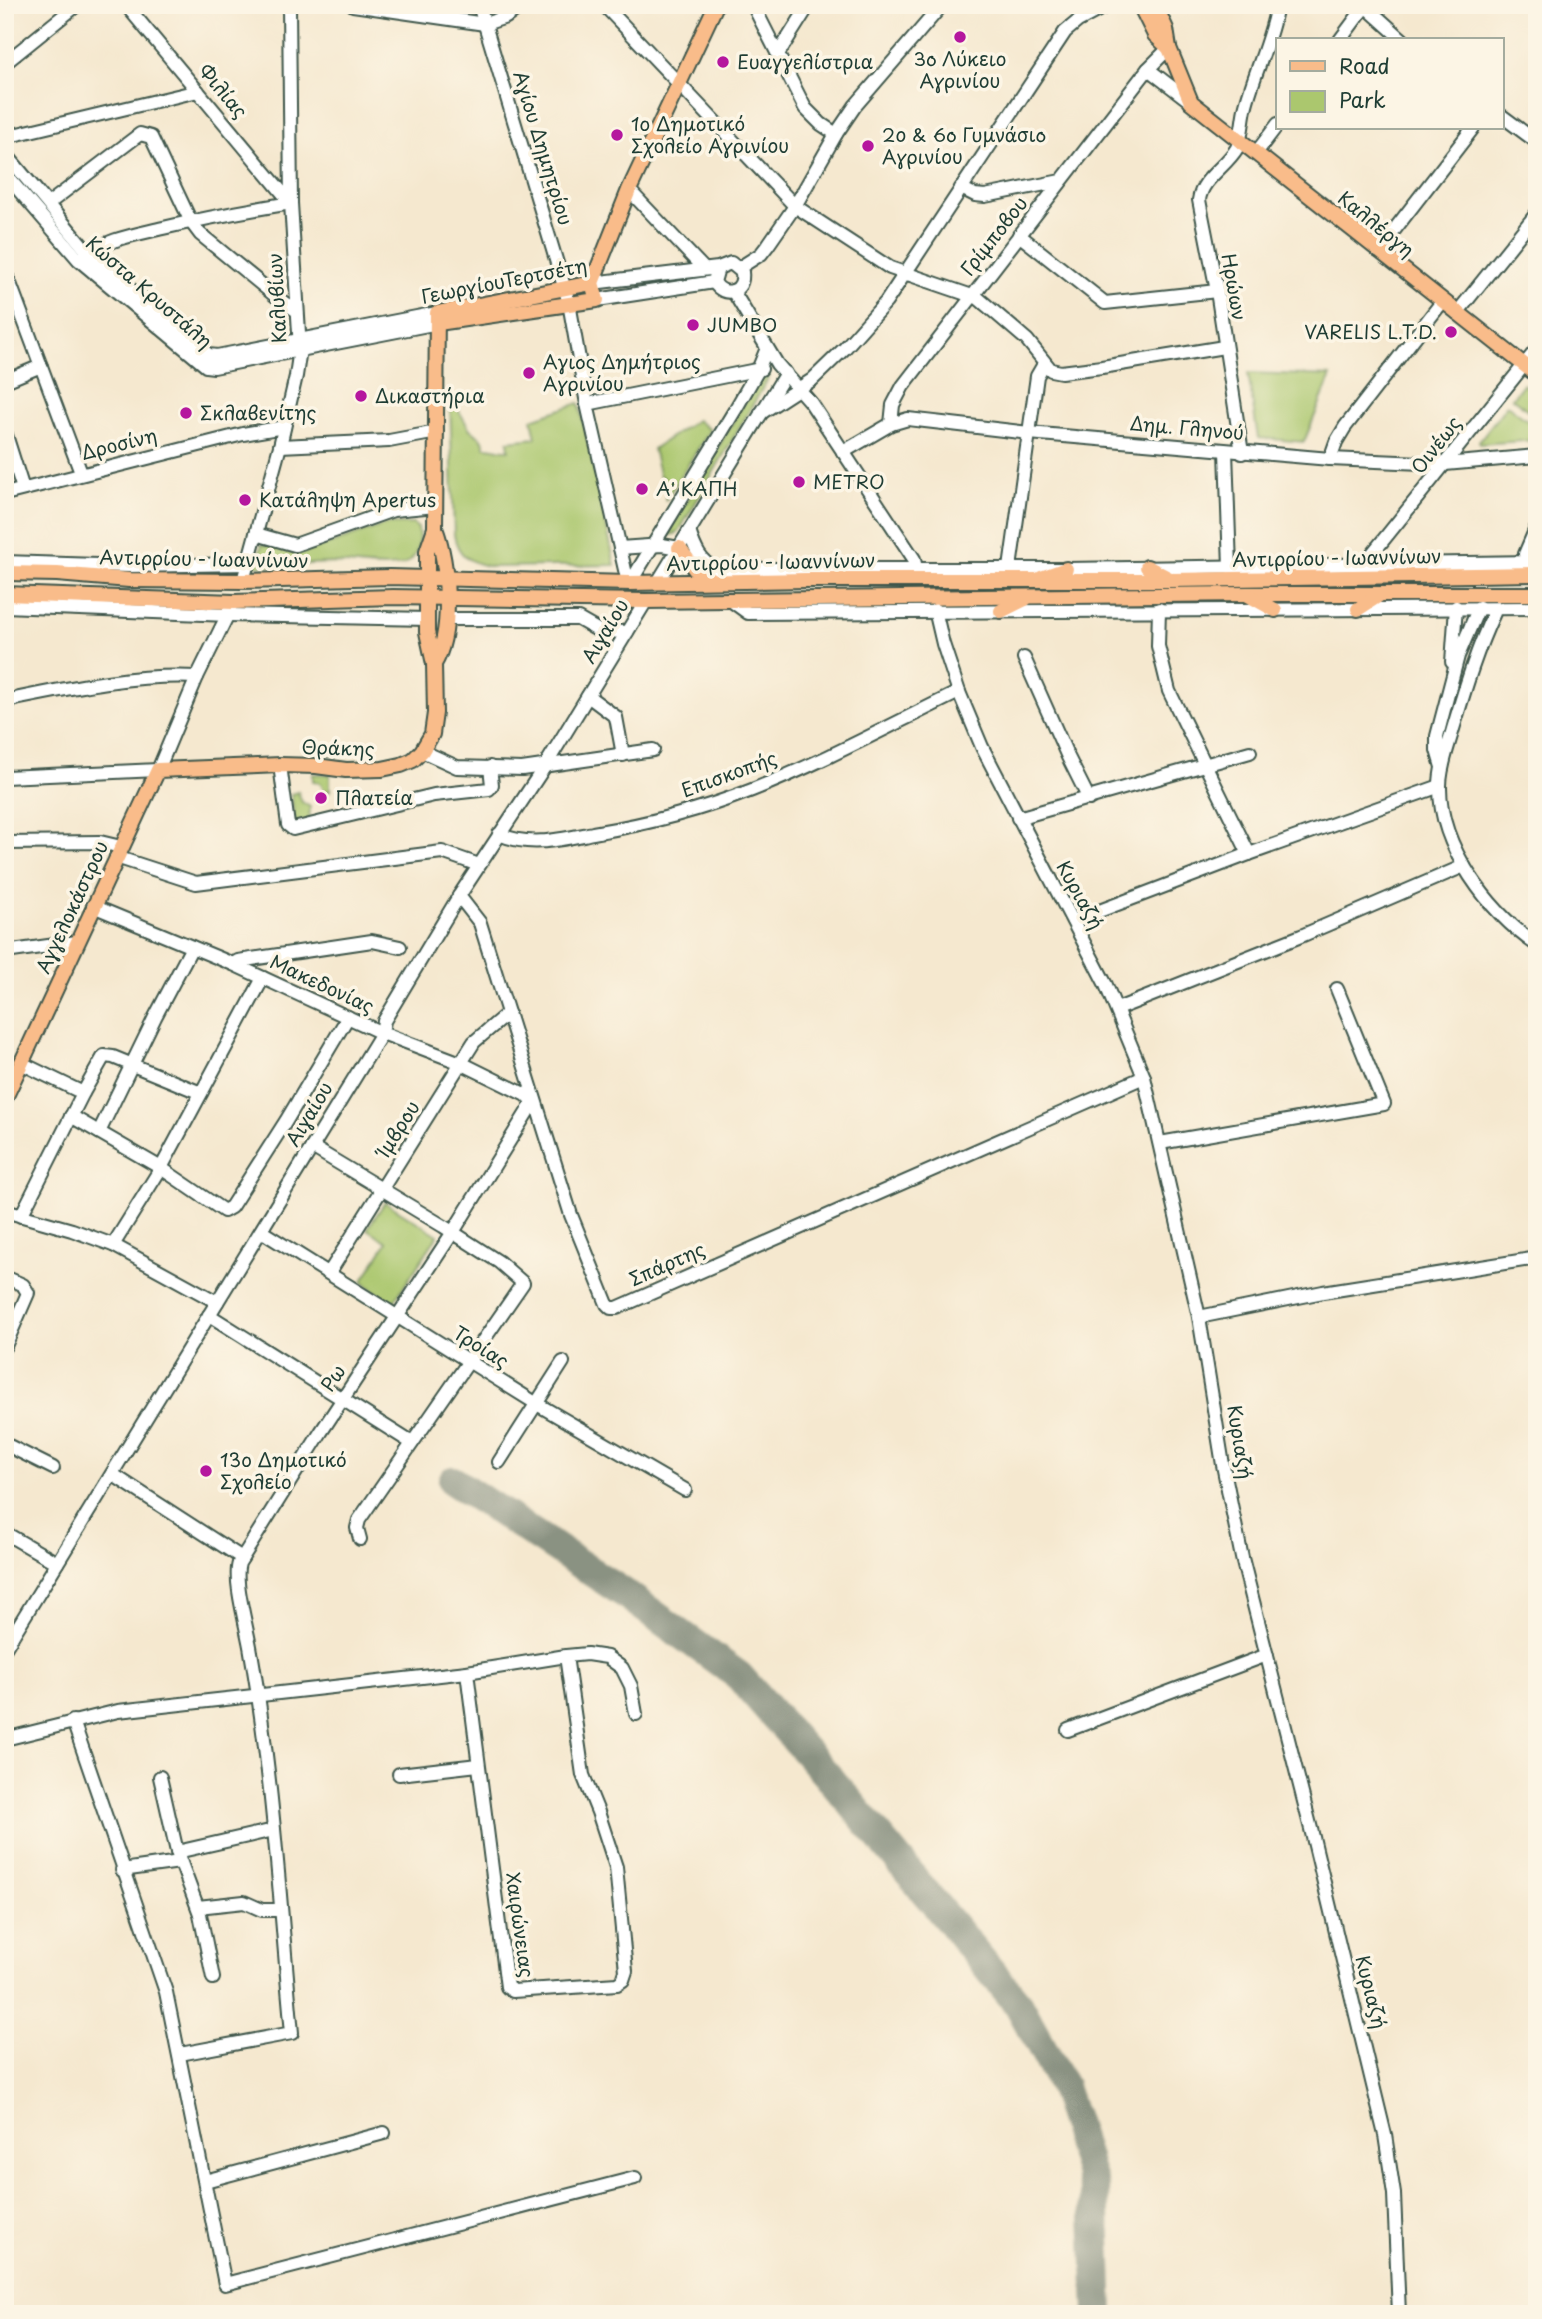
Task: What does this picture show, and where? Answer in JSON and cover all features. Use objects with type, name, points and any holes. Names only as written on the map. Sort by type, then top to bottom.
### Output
[{"type":"main road","points":[[597,300],[592,283],[629,190],[716,5]]},
{"type":"main road","points":[[1140,5],[1155,35],[1169,48]]},
{"type":"main road","points":[[1155,5],[1191,102]]},
{"type":"main road","name":"Καλλέργη","points":[[1191,102],[1537,376]]},
{"type":"main road","name":"ΓεωργίουΤερτσέτη","points":[[567,296],[592,283]]},
{"type":"main road","name":"ΓεωργίουΤερτσέτη","points":[[438,318],[567,296],[597,300]]},
{"type":"main road","points":[[422,751],[432,734],[435,713],[434,664],[428,640],[427,545],[435,527],[438,318]]},
{"type":"main road","points":[[434,664],[441,653],[446,619],[443,550],[435,527]]},
{"type":"main road","points":[[678,548],[697,572],[708,579],[720,581]]},
{"type":"main road","points":[[1147,567],[1171,580]]},
{"type":"main road","points":[[1034,581],[1066,569]]},
{"type":"main road","name":"Αντιρρίου - Ιωαννίνων","points":[[5,573],[129,573],[243,581],[428,578],[629,583],[1171,580],[1537,574]]},
{"type":"main road","name":"Αντιρρίου - Ιωαννίνων","points":[[5,594],[231,608],[446,597],[646,601],[1247,594],[1537,594]]},
{"type":"main road","points":[[1247,594],[1275,610]]},
{"type":"main road","points":[[1357,609],[1381,594]]},
{"type":"main road","points":[[1001,611],[1030,597]]},
{"type":"main road","name":"Θράκης","points":[[158,770],[280,765],[346,770],[382,769],[401,765],[422,751]]},
{"type":"main road","name":"Αγγελοκάστρου","points":[[5,1098],[158,770]]},
{"type":"street","points":[[5,63],[77,5]]},
{"type":"street","name":"Φιλίας","points":[[126,5],[291,203]]},
{"type":"street","name":"Καλυβίων","points":[[243,581],[280,446],[299,344],[291,203],[289,5]]},
{"type":"street","points":[[353,5],[485,24],[506,17],[522,5]]},
{"type":"street","name":"Αγίου Δημητρίου","points":[[479,5],[567,296],[587,404],[629,583]]},
{"type":"street","points":[[604,5],[795,206],[881,264],[979,299],[1027,340],[1051,370],[1062,372],[1224,348]]},
{"type":"street","points":[[753,5],[805,108],[836,134]]},
{"type":"street","points":[[778,54],[809,5]]},
{"type":"street","points":[[739,268],[761,254],[795,206],[836,134],[869,88],[942,5]]},
{"type":"street","points":[[761,413],[800,390],[845,348],[873,317],[906,274],[1065,32],[1078,21],[1108,5]]},
{"type":"street","points":[[1240,141],[1246,104],[1272,32],[1277,5]]},
{"type":"street","points":[[1341,38],[1365,6],[1401,38]]},
{"type":"street","name":"Γρίμποβου","points":[[891,424],[893,405],[902,386],[1148,69],[1169,48]]},
{"type":"street","points":[[1148,69],[1191,102]]},
{"type":"street","points":[[5,137],[198,91]]},
{"type":"street","points":[[1504,117],[1537,142]]},
{"type":"street","points":[[1256,153],[1276,127]]},
{"type":"street","points":[[1378,251],[1472,130]]},
{"type":"street","points":[[48,204],[144,133],[151,137],[191,222],[200,234],[297,311]]},
{"type":"street","name":"Ηρώων","points":[[1240,141],[1229,159],[1203,187],[1199,196],[1217,290],[1242,453]]},
{"type":"street","name":"Κώστα Κρυστάλη","points":[[5,153],[48,204],[83,256]]},
{"type":"street","name":"Κώστα Κρυστάλη","points":[[5,174],[83,256],[209,355],[299,344]]},
{"type":"street","points":[[961,188],[975,195],[985,196],[1061,181]]},
{"type":"street","points":[[629,190],[704,269]]},
{"type":"street","points":[[83,256],[109,242],[191,222],[291,203]]},
{"type":"street","points":[[1457,313],[1537,213]]},
{"type":"street","points":[[1019,235],[1105,303],[1217,290]]},
{"type":"street","points":[[726,263],[739,268],[743,281],[733,291],[724,292],[714,282],[718,268],[726,263]]},
{"type":"street","name":"ΓεωργίουΤερτσέτη","points":[[592,283],[718,268]]},
{"type":"street","points":[[5,270],[81,474]]},
{"type":"street","name":"ΓεωργίουΤερτσέτη","points":[[597,300],[714,282]]},
{"type":"street","points":[[733,291],[781,369],[800,390],[914,559],[916,569]]},
{"type":"street","points":[[1330,459],[1345,427],[1442,302]]},
{"type":"street","name":"ΓεωργίουΤερτσέτη","points":[[299,344],[438,318]]},
{"type":"street","points":[[629,583],[758,370],[767,348]]},
{"type":"street","name":"Οινέως","points":[[1364,564],[1537,349]]},
{"type":"street","points":[[1010,568],[1037,376],[1044,363]]},
{"type":"street","points":[[5,381],[41,366]]},
{"type":"street","points":[[587,404],[758,370],[781,369]]},
{"type":"street","points":[[657,582],[761,413],[781,369]]},
{"type":"street","name":"Δημ. Γληνού","points":[[843,452],[891,424],[908,419],[1029,433],[1330,459],[1446,464],[1537,456]]},
{"type":"street","name":"Δροσίνη","points":[[5,494],[243,434],[284,427]]},
{"type":"street","points":[[5,432],[23,489]]},
{"type":"street","points":[[280,446],[380,442],[437,432]]},
{"type":"street","points":[[1226,451],[1230,566]]},
{"type":"street","points":[[257,534],[295,545],[393,510],[436,506]]},
{"type":"street","points":[[1525,554],[1537,526]]},
{"type":"street","points":[[689,531],[703,559],[709,566],[717,569],[1066,569],[1537,562]]},
{"type":"street","points":[[620,548],[654,545],[678,548]]},
{"type":"street","points":[[5,562],[129,573],[249,564]]},
{"type":"street","points":[[730,600],[748,612],[1537,608]]},
{"type":"street","name":"Αιγαίου","points":[[5,1648],[382,1033],[384,1021],[459,896],[545,766],[646,601]]},
{"type":"street","points":[[5,606],[231,608],[428,620]]},
{"type":"street","points":[[1451,678],[1456,607]]},
{"type":"street","points":[[1442,767],[1437,739],[1451,678],[1465,636],[1479,607]]},
{"type":"street","points":[[5,777],[158,770],[197,677],[231,608]]},
{"type":"street","name":"Κυριαζή","points":[[935,610],[959,692],[982,747],[1117,1009],[1144,1077],[1199,1317],[1223,1465],[1243,1566],[1311,1829],[1385,2135],[1394,2194],[1399,2314]]},
{"type":"street","points":[[1159,610],[1158,646],[1164,677],[1175,706],[1249,854]]},
{"type":"street","points":[[1494,613],[1471,666],[1442,767],[1442,810],[1464,866],[1482,895],[1537,945]]},
{"type":"street","points":[[446,619],[578,619],[599,631],[626,632]]},
{"type":"street","points":[[1024,658],[1089,799]]},
{"type":"street","points":[[5,701],[121,679],[147,676],[197,677]]},
{"type":"street","name":"Επισκοπής","points":[[499,834],[518,841],[548,841],[632,826],[714,803],[774,780],[959,692]]},
{"type":"street","points":[[588,696],[616,717],[624,755]]},
{"type":"street","points":[[422,751],[457,767],[522,769],[653,750]]},
{"type":"street","points":[[1018,818],[1250,752]]},
{"type":"street","points":[[280,765],[288,825],[293,829],[434,795],[489,789],[492,785],[490,767]]},
{"type":"street","points":[[1073,921],[1249,854],[1440,786]]},
{"type":"street","points":[[5,843],[100,842],[118,852],[196,883],[442,852],[479,864]]},
{"type":"street","points":[[1117,1009],[1275,947],[1464,866]]},
{"type":"street","name":"Σπάρτης","points":[[459,896],[480,923],[571,1215],[607,1304],[614,1308],[1144,1077]]},
{"type":"street","name":"Μακεδονίας","points":[[93,906],[233,964],[382,1033],[461,1063],[534,1100]]},
{"type":"street","points":[[233,964],[244,960],[372,941],[400,947]]},
{"type":"street","points":[[5,952],[77,942]]},
{"type":"street","points":[[99,1132],[192,947]]},
{"type":"street","points":[[113,1245],[162,1168],[263,978]]},
{"type":"street","points":[[1160,1143],[1384,1104],[1337,989]]},
{"type":"street","name":"Ίμβρου","points":[[329,1273],[480,1035],[508,1013]]},
{"type":"street","points":[[71,1116],[162,1168],[222,1211],[229,1209],[348,1017]]},
{"type":"street","points":[[21,1216],[105,1055],[201,1093]]},
{"type":"street","points":[[21,1063],[83,1093]]},
{"type":"street","name":"Ρω","points":[[180,2054],[292,2033],[270,1774],[237,1569],[343,1399],[453,1232],[534,1100]]},
{"type":"street","points":[[312,1147],[453,1232],[499,1262],[522,1281],[522,1287],[359,1520],[357,1528],[360,1539]]},
{"type":"street","points":[[5,1211],[113,1245],[217,1302]]},
{"type":"street","name":"Τροίας","points":[[261,1231],[469,1363],[685,1490]]},
{"type":"street","points":[[1199,1317],[1323,1292],[1537,1258]]},
{"type":"street","points":[[5,1277],[23,1285],[28,1293],[5,1346]]},
{"type":"street","points":[[209,1315],[412,1443]]},
{"type":"street","points":[[499,1462],[562,1362]]},
{"type":"street","points":[[5,1444],[53,1468]]},
{"type":"street","points":[[112,1474],[242,1558]]},
{"type":"street","points":[[5,1533],[57,1563]]},
{"type":"street","points":[[5,1739],[73,1721],[144,1707],[258,1697],[467,1672],[566,1656],[601,1655],[614,1660],[628,1676],[636,1714]]},
{"type":"street","points":[[1068,1730],[1267,1655]]},
{"type":"street","name":"Χαιρώνειας","points":[[467,1672],[507,1987],[513,1991],[621,1983],[626,1971],[616,1867],[583,1775],[566,1656]]},
{"type":"street","points":[[73,1721],[166,1992],[225,2284],[635,2178]]},
{"type":"street","points":[[399,1774],[478,1765]]},
{"type":"street","points":[[160,1777],[178,1857],[198,1907],[205,1933],[212,1978]]},
{"type":"street","points":[[122,1870],[274,1830]]},
{"type":"street","points":[[198,1907],[244,1902],[262,1910],[281,1910]]},
{"type":"street","points":[[205,2181],[384,2133]]},
{"type":"green space","points":[[1248,373],[1331,376],[1304,442],[1258,438]]},
{"type":"green space","points":[[759,377],[769,377],[678,533],[667,536]]},
{"type":"green space","points":[[1523,384],[1537,395],[1537,417],[1512,398]]},
{"type":"green space","points":[[450,396],[469,428],[483,440],[485,447],[506,450],[509,450],[508,441],[536,438],[532,419],[579,403],[615,565],[492,567],[472,561],[462,554],[454,535]]},
{"type":"green space","points":[[1507,405],[1537,428],[1537,440],[1481,444],[1479,441]]},
{"type":"green space","points":[[697,420],[710,430],[665,501],[668,484],[660,477],[653,449]]},
{"type":"green space","points":[[387,524],[413,524],[418,528],[418,547],[414,556],[400,566],[331,563],[255,566],[262,544],[304,553]]},
{"type":"green space","points":[[313,774],[330,774],[330,791],[325,791],[320,783],[313,781]]},
{"type":"green space","points":[[298,792],[302,802],[310,807],[309,823],[295,825],[291,794]]},
{"type":"green space","points":[[385,1202],[438,1235],[393,1303],[362,1282],[387,1242],[367,1229]]},
{"type":"taxiway","points":[[453,1481],[627,1595],[739,1676],[846,1797],[1019,2005],[1063,2086],[1094,2188],[1099,2314]]},
{"type":"place","name":"3ο Λύκειο Αγρινίου","points":[[960,37]]},
{"type":"place","name":"Ευαγγελίστρια","points":[[723,62]]},
{"type":"place","name":"1ο Δημοτικό Σχολείο Αγρινίου","points":[[617,135]]},
{"type":"place","name":"2ο & 6ο Γυμνάσιο Αγρινίου","points":[[868,146]]},
{"type":"place","name":"JUMBO","points":[[693,325]]},
{"type":"place","name":"VARELIS L.T.D.","points":[[1451,332]]},
{"type":"place","name":"Αγιος Δημήτριος Αγρινίου","points":[[529,373]]},
{"type":"place","name":"Δικαστήρια","points":[[361,396]]},
{"type":"place","name":"Σκλαβενίτης","points":[[186,413]]},
{"type":"place","name":"METRO","points":[[799,482]]},
{"type":"place","name":"Α' ΚΑΠΗ","points":[[642,489]]},
{"type":"place","name":"Κατάληψη Apertus","points":[[245,500]]},
{"type":"place","name":"Πλατεία","points":[[321,798]]},
{"type":"place","name":"13ο Δημοτικό Σχολείο","points":[[206,1471]]}]
